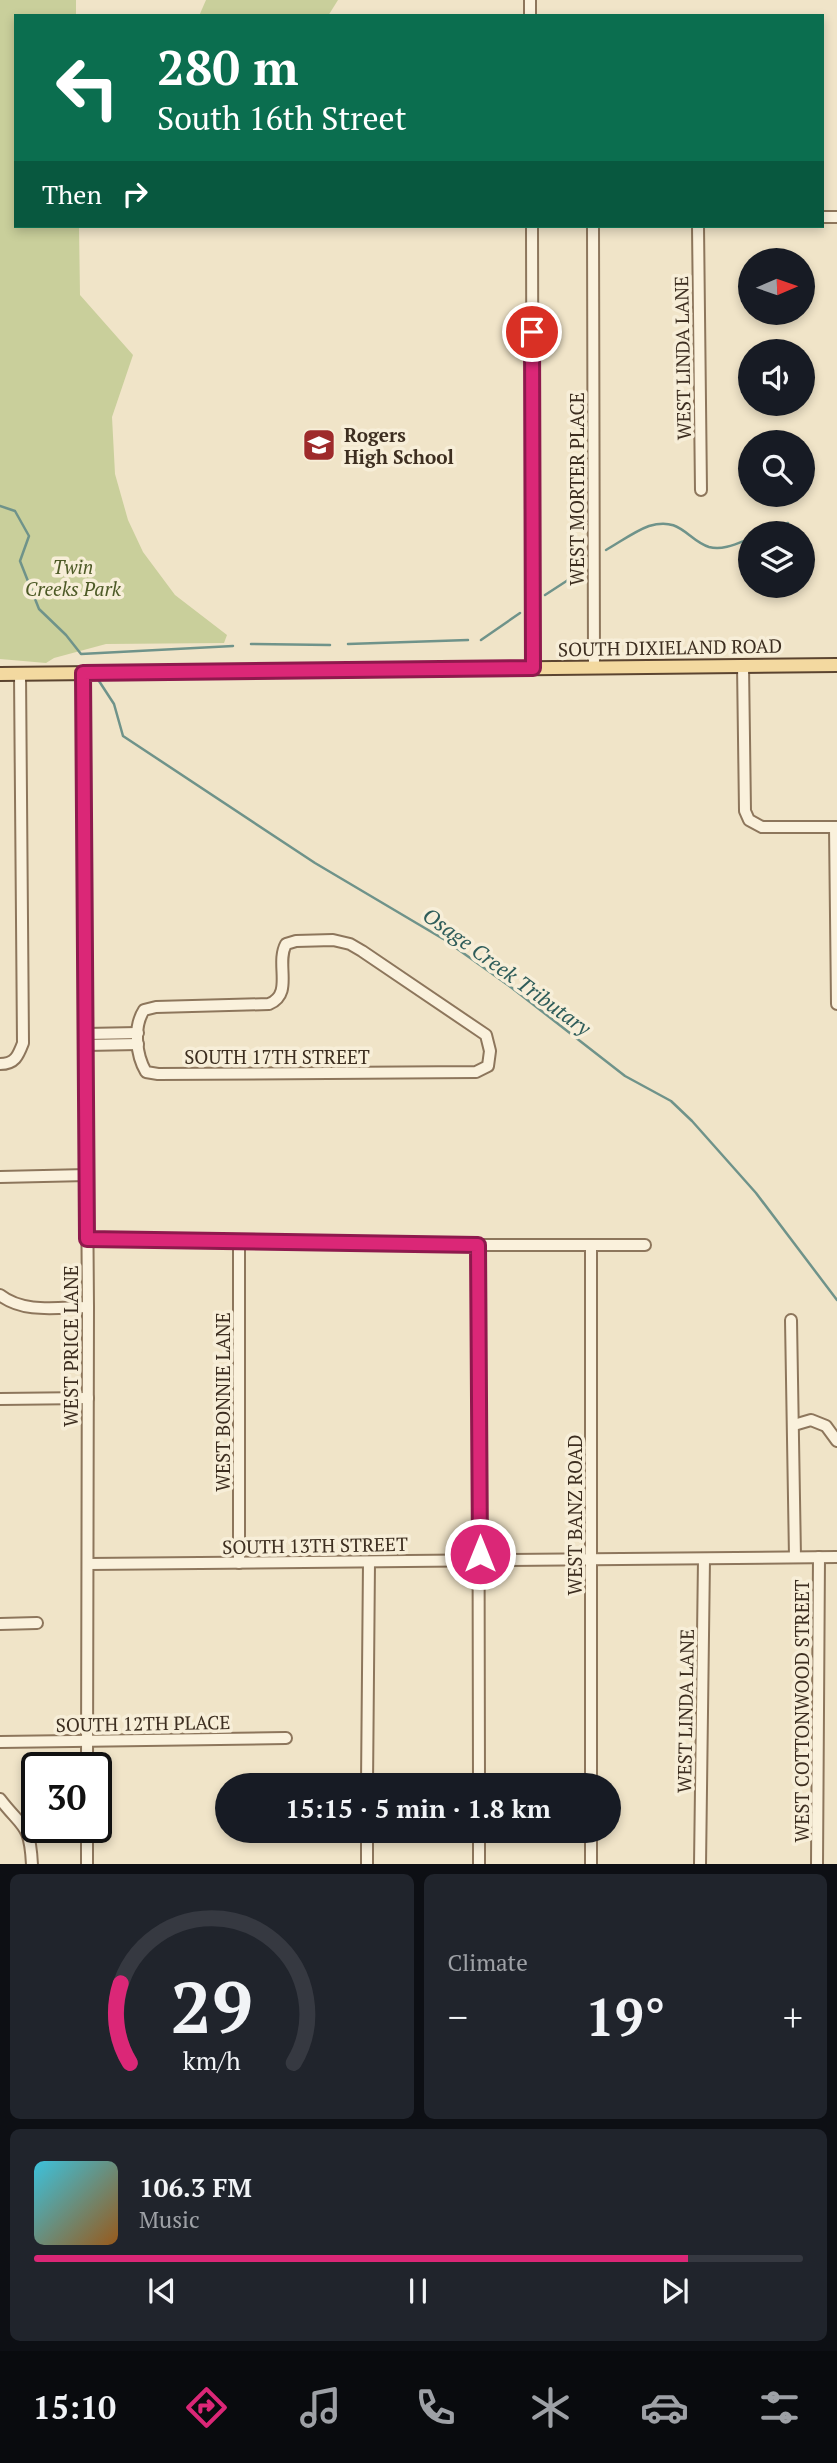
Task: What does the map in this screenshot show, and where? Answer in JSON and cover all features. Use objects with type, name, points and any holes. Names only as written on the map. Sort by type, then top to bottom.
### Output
[{"type":"main road","name":"SOUTH DIXIELAND ROAD","points":[[0,674],[837,664]]},
{"type":"street","points":[[532,228],[533,668]]},
{"type":"street","name":"WEST MORTER PLACE","points":[[593,228],[594,668]]},
{"type":"street","name":"WEST LINDA LANE","points":[[698,228],[701,490]]},
{"type":"street","points":[[743,665],[745,811],[749,820],[762,827],[836,827],[837,1004]]},
{"type":"street","name":"WEST PRICE LANE","points":[[83,673],[88,1307],[87,1752]]},
{"type":"street","points":[[0,1064],[10,1064],[18,1056],[23,1043],[20,674]]},
{"type":"street","name":"SOUTH 17TH STREET","points":[[333,940],[350,943],[486,1035],[490,1051],[488,1066],[476,1072],[158,1074],[146,1072],[139,1059],[138,1039],[138,1019],[144,1010],[156,1007],[269,1004],[278,1000],[283,993],[281,961],[286,944],[296,941],[333,940]]},
{"type":"street","points":[[86,1039],[138,1039]]},
{"type":"street","points":[[0,1177],[87,1175]]},
{"type":"street","points":[[87,1239],[645,1245]]},
{"type":"street","name":"WEST BONNIE LANE","points":[[239,1241],[239,1563]]},
{"type":"street","points":[[478,1245],[479,1773]]},
{"type":"street","name":"WEST BANZ ROAD","points":[[591,1245],[591,1773]]},
{"type":"street","points":[[0,1295],[9,1303],[21,1306],[88,1307]]},
{"type":"street","name":"WEST COTTONWOOD STREET","points":[[791,1320],[796,1558]]},
{"type":"street","points":[[0,1399],[88,1398]]},
{"type":"street","points":[[794,1425],[811,1420],[826,1426],[837,1441]]},
{"type":"street","name":"WEST COTTONWOOD STREET","points":[[817,1864],[819,1557]]},
{"type":"street","name":"SOUTH 13TH STREET","points":[[88,1564],[837,1557]]},
{"type":"street","name":"WEST LINDA LANE","points":[[700,1864],[704,1559]]},
{"type":"street","points":[[367,1773],[369,1562]]},
{"type":"street","points":[[0,1623],[37,1623]]},
{"type":"street","name":"SOUTH 12TH PLACE","points":[[0,1742],[286,1738]]},
{"type":"street","points":[[0,1799],[23,1823],[31,1840],[32,1864]]},
{"type":"street","points":[[87,1843],[87,1864]]},
{"type":"street","points":[[367,1843],[367,1864]]},
{"type":"street","points":[[479,1843],[479,1864]]},
{"type":"street","points":[[591,1843],[591,1864]]},
{"type":"green space","name":"Twin Creeks Park","points":[[0,0],[76,0],[76,14],[14,14],[14,228],[79,228],[80,295],[133,355],[112,417],[115,474],[128,520],[143,552],[175,595],[227,635],[224,643],[106,644],[54,658],[46,663],[0,659]]},
{"type":"green space","points":[[206,0],[338,0],[329,14],[200,14]]},
{"type":"waterway","name":"Osage Creek Tributary","points":[[0,506],[15,511],[29,536],[20,561],[39,609],[81,654],[233,646]]},
{"type":"waterway","points":[[606,550],[638,531],[660,524],[676,526],[709,547],[720,548],[738,543]]},
{"type":"waterway","points":[[545,595],[585,569]]},
{"type":"waterway","points":[[481,640],[520,613]]},
{"type":"waterway","points":[[348,644],[468,640]]},
{"type":"waterway","points":[[251,644],[330,645]]},
{"type":"waterway","name":"Osage Creek Tributary","points":[[99,681],[114,704],[123,736],[315,863],[445,940],[625,1076],[671,1101],[756,1193],[837,1300]]},
{"type":"place","name":"Rogers High School","points":[[319,445]]},
{"type":"route","points":[[480,1554],[478,1245],[87,1239],[83,673],[533,668],[532,332]]}]
